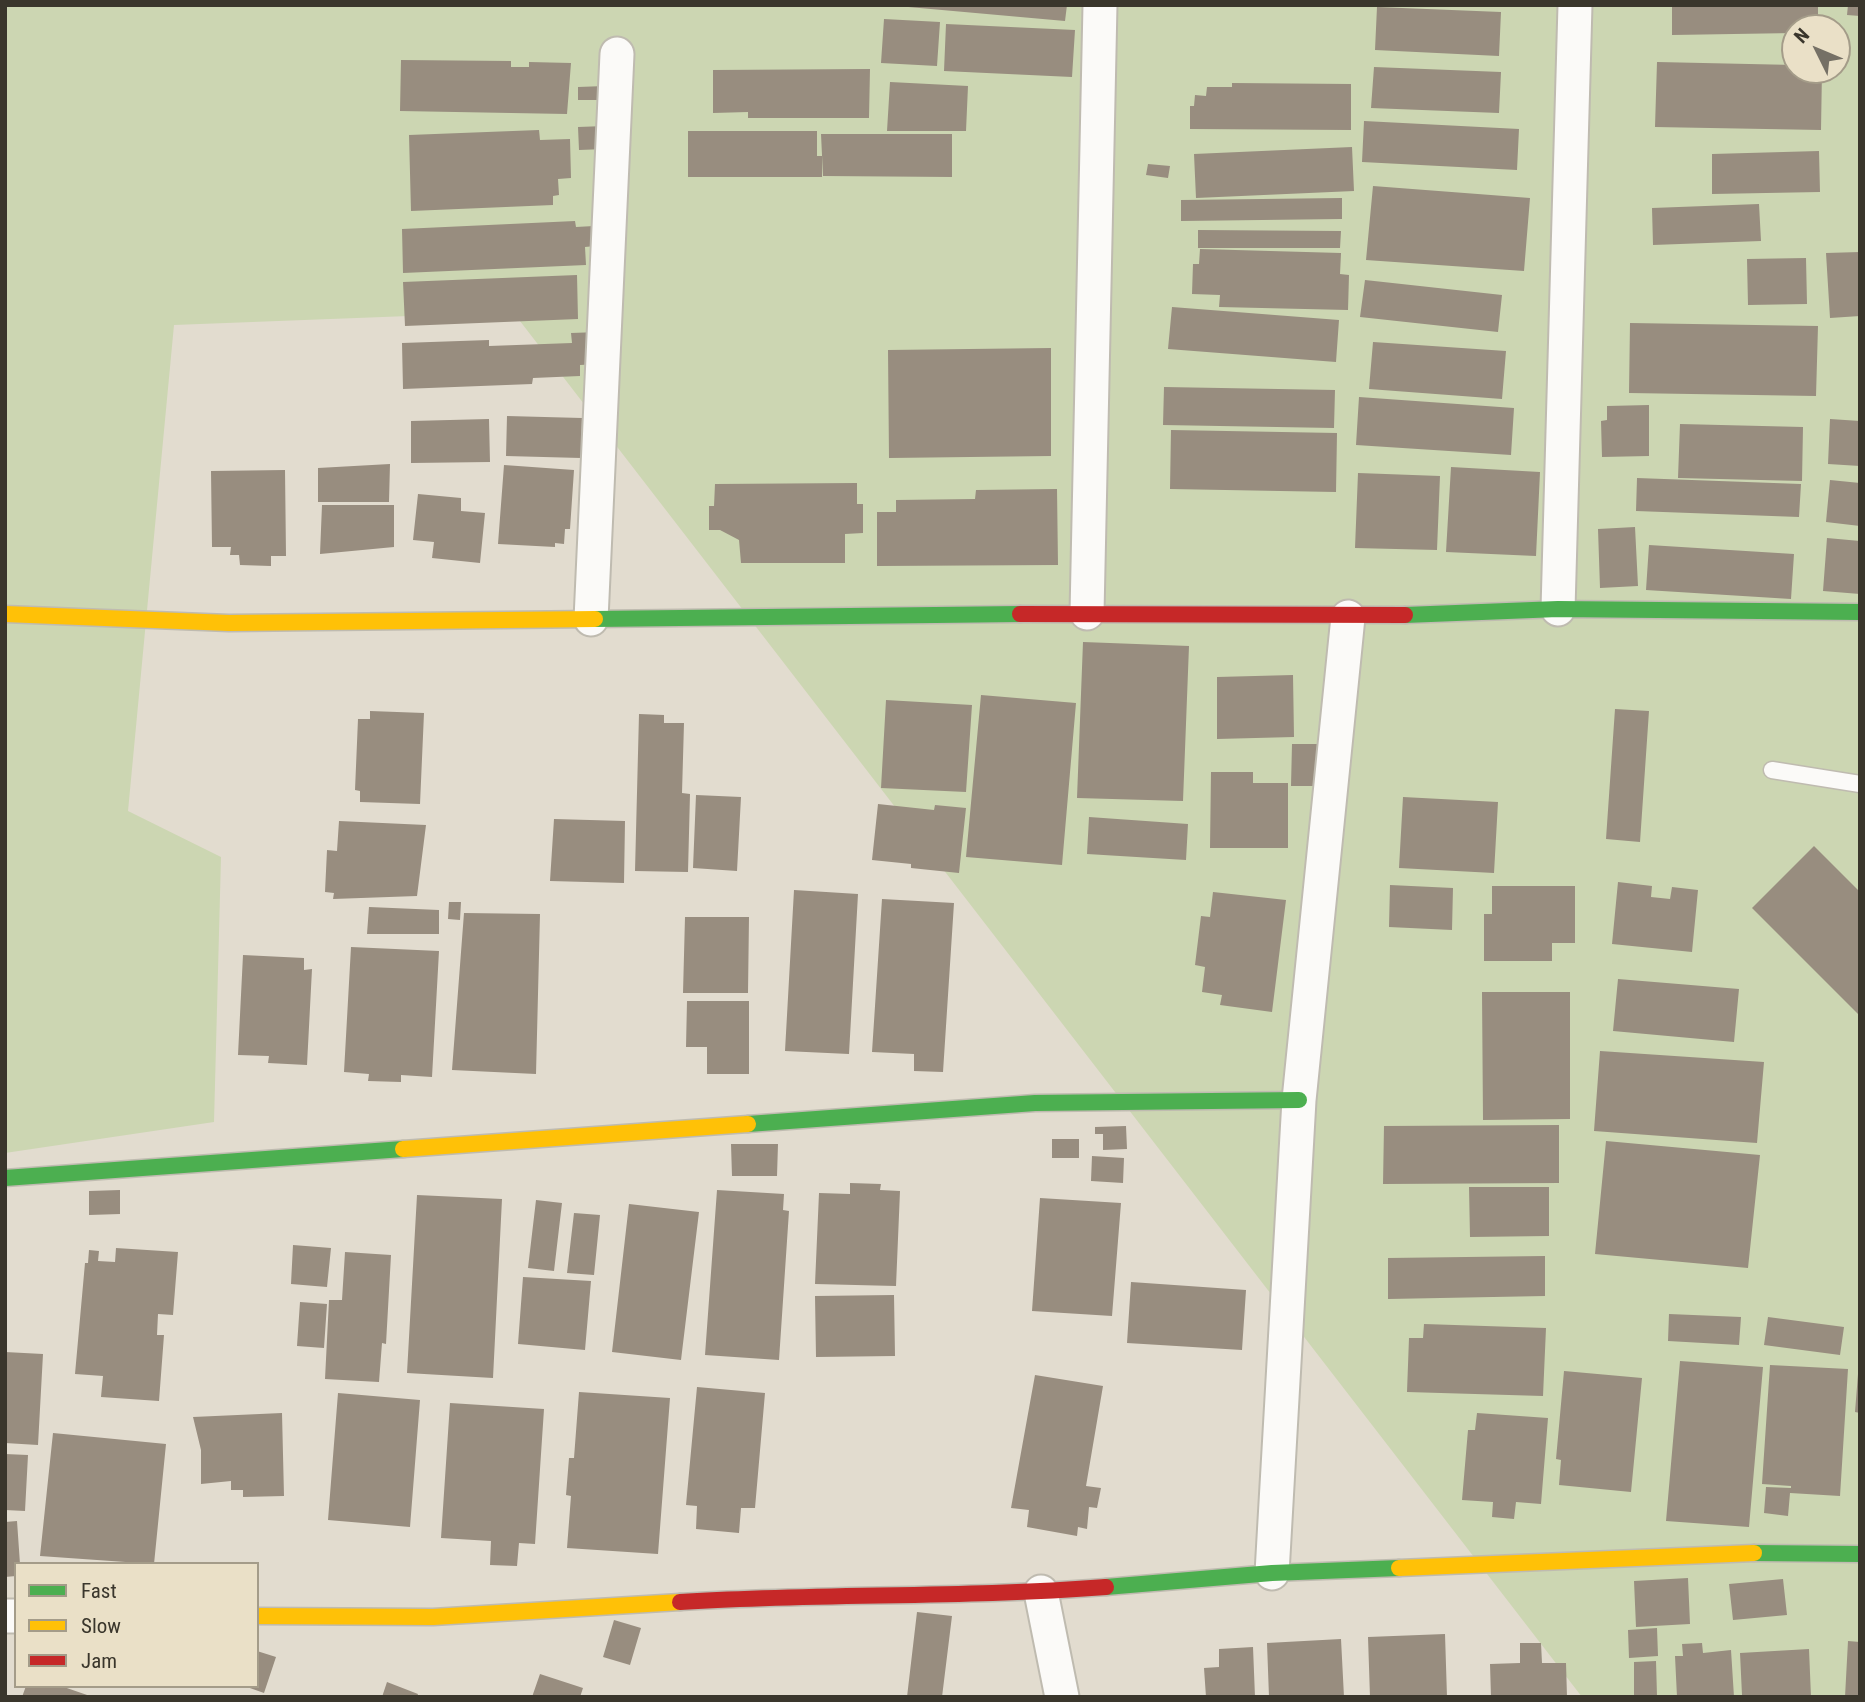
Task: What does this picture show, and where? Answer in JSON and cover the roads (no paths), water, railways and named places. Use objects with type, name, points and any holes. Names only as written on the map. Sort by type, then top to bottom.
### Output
[{"type":"street","points":[[1087,613],[1100,5]]},
{"type":"street","points":[[1558,609],[1575,5]]},
{"type":"street","points":[[591,619],[617,54]]},
{"type":"street","points":[[5,614],[229,623],[1087,613],[1348,617],[1558,609],[1860,612]]},
{"type":"street","points":[[1272,1573],[1299,1100],[1348,617]]},
{"type":"street","points":[[5,1178],[1035,1104],[1299,1100]]},
{"type":"street","points":[[259,1616],[433,1616],[753,1597],[1041,1592],[1272,1573],[1791,1551],[1860,1553]]},
{"type":"street","points":[[1041,1592],[1062,1697]]},
{"type":"lane","points":[[1772,770],[1860,784]]}]
